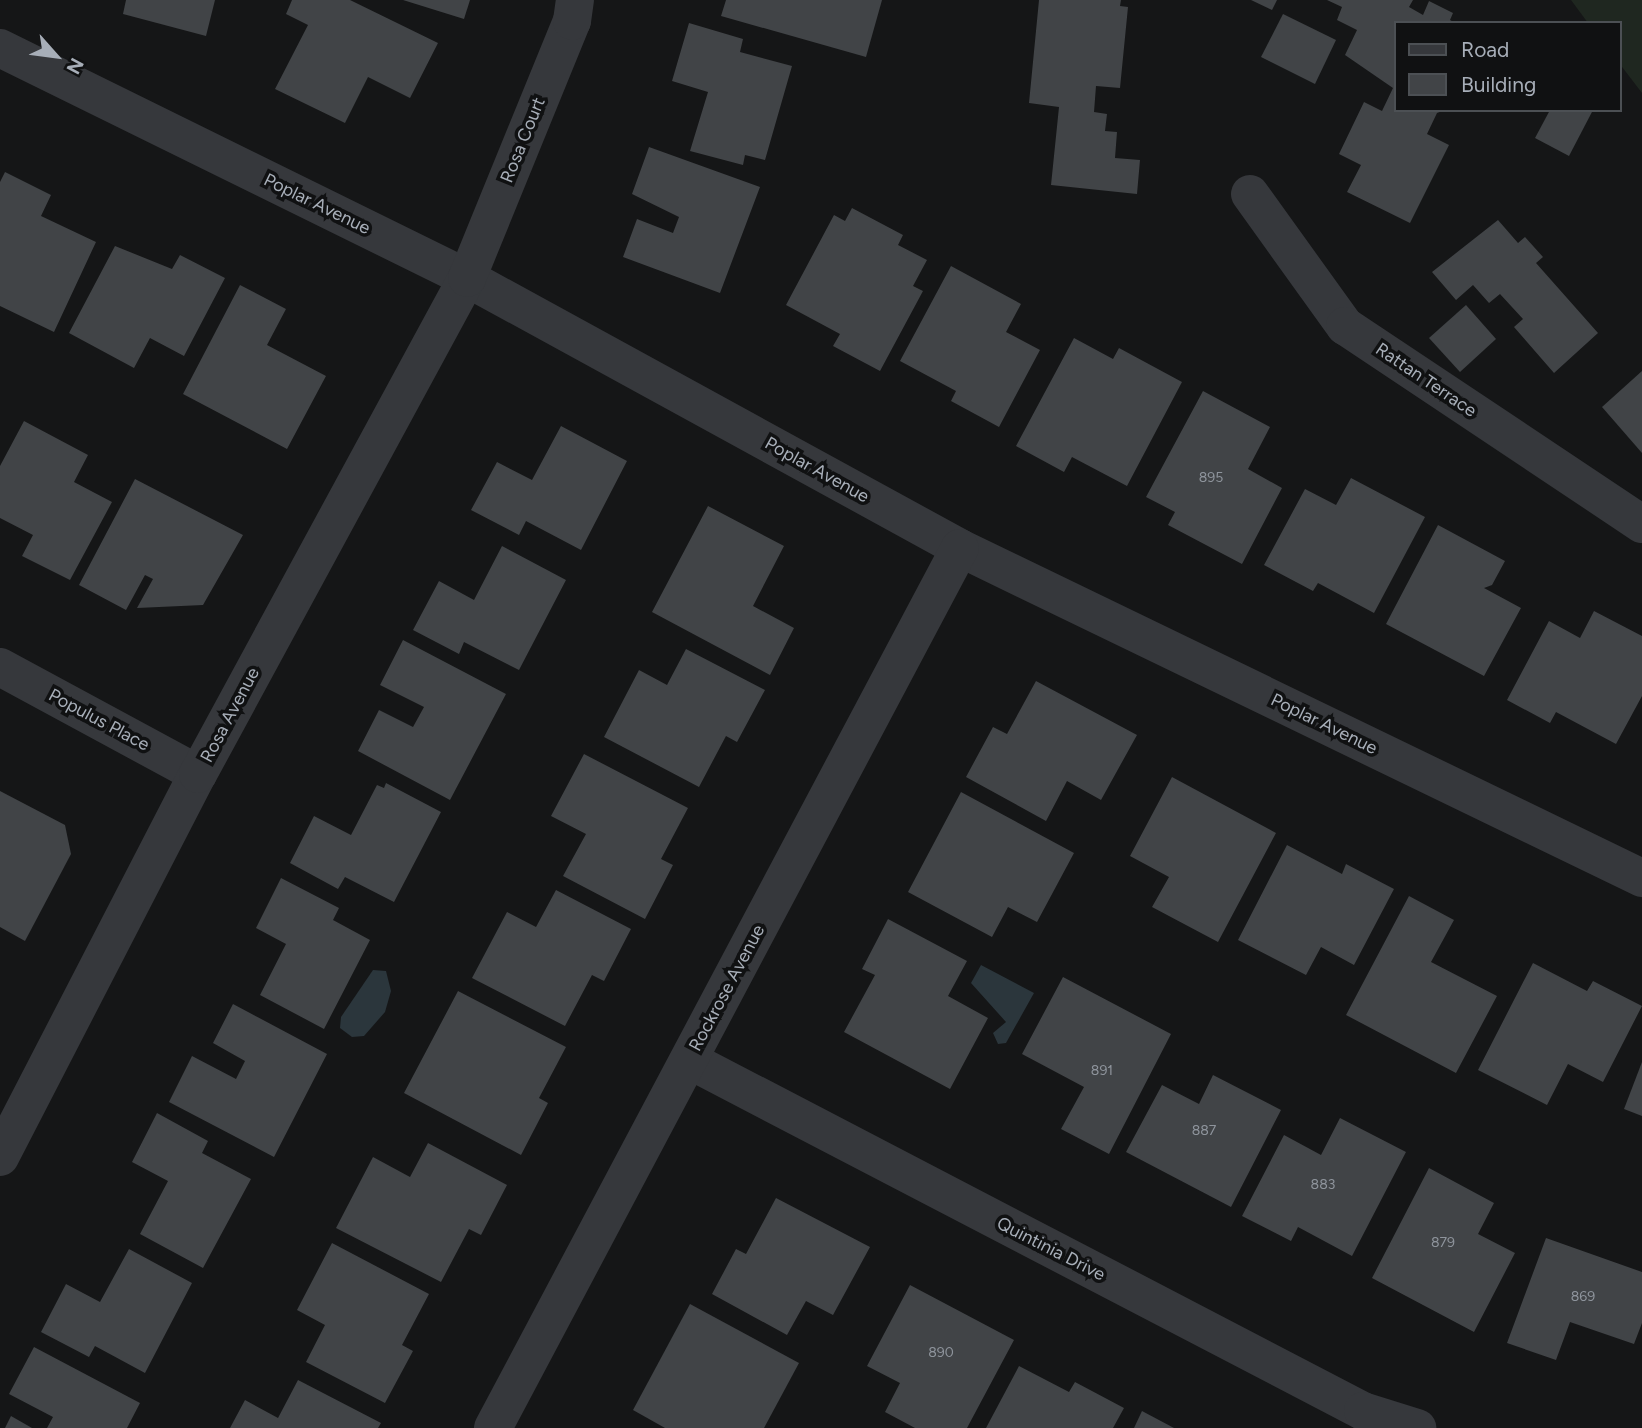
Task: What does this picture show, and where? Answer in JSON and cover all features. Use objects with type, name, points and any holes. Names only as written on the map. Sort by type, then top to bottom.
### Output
[{"type":"street","name":"Rosa Court","points":[[467,278],[572,21],[575,0]]},
{"type":"street","name":"Poplar Avenue","points":[[0,48],[467,278],[960,548],[1642,878]]},
{"type":"street","name":"Rattan Terrace","points":[[1250,194],[1345,326],[1642,524]]},
{"type":"street","name":"Rosa Avenue","points":[[0,1157],[198,774],[467,278]]},
{"type":"street","name":"Rockrose Avenue","points":[[493,1428],[960,548]]},
{"type":"street","name":"Populus Place","points":[[0,667],[198,774]]},
{"type":"street","name":"Quintinia Drive","points":[[689,1060],[1363,1411],[1417,1428]]},
{"type":"shaded area","points":[[1571,0],[1642,0],[1642,93],[1621,66],[1621,21],[1587,21]]},
{"type":"shaded area","points":[[981,965],[1034,993],[1006,1043],[998,1044],[993,1033],[1006,1022],[971,983]]},
{"type":"shaded area","points":[[373,970],[386,971],[391,991],[385,1012],[364,1036],[352,1037],[340,1028],[341,1017]]},
{"type":"building","points":[[126,0],[215,0],[206,36],[123,14]]},
{"type":"building","points":[[292,0],[350,0],[438,43],[410,98],[368,77],[345,123],[275,89],[308,25],[286,14]]},
{"type":"building","points":[[403,0],[470,0],[464,19]]},
{"type":"building","points":[[726,0],[882,0],[866,57],[721,16]]},
{"type":"building","points":[[1039,0],[1121,0],[1120,6],[1128,7],[1120,88],[1096,86],[1094,112],[1107,114],[1105,131],[1117,132],[1115,158],[1140,160],[1137,194],[1051,185],[1059,107],[1029,103]]},
{"type":"building","points":[[1251,0],[1277,0],[1272,10]]},
{"type":"building","points":[[1327,0],[1413,0],[1409,7],[1423,15],[1429,1],[1453,13],[1452,21],[1394,21],[1394,112],[1440,112],[1427,134],[1449,145],[1410,223],[1347,192],[1361,165],[1339,154],[1364,102],[1382,111],[1393,88],[1345,55],[1357,30],[1337,20],[1342,7]]},
{"type":"building","points":[[1283,14],[1336,40],[1315,84],[1261,57]]},
{"type":"building","points":[[689,23],[743,39],[740,52],[792,66],[765,160],[745,155],[743,165],[690,151],[708,92],[672,81]]},
{"type":"building","points":[[1549,112],[1592,112],[1569,156],[1535,138]]},
{"type":"building","points":[[649,147],[760,187],[720,293],[623,257],[637,219],[673,233],[679,217],[632,194]]},
{"type":"building","points":[[5,172],[51,195],[41,216],[96,242],[54,332],[0,306],[0,182]]},
{"type":"building","points":[[852,208],[903,235],[898,245],[927,260],[913,286],[923,291],[880,371],[833,346],[840,334],[786,305],[834,215],[845,221]]},
{"type":"building","points":[[1498,220],[1518,243],[1525,237],[1543,257],[1536,263],[1598,333],[1554,373],[1514,327],[1523,319],[1500,294],[1489,303],[1473,285],[1456,300],[1432,272]]},
{"type":"building","points":[[115,246],[172,269],[180,255],[225,278],[184,356],[150,338],[134,368],[69,333]]},
{"type":"building","points":[[951,266],[1021,304],[1006,332],[1040,350],[999,427],[951,401],[956,391],[900,361]]},
{"type":"building","points":[[240,285],[286,309],[267,345],[326,376],[287,449],[183,394]]},
{"type":"building","points":[[1466,305],[1496,339],[1460,372],[1429,338]]},
{"type":"building","points":[[1074,338],[1113,359],[1119,348],[1182,382],[1127,486],[1072,457],[1064,472],[1016,446]]},
{"type":"building","points":[[1642,371],[1642,453],[1602,407]]},
{"type":"building","points":[[1203,391],[1270,427],[1248,469],[1282,488],[1242,564],[1168,525],[1175,512],[1146,497]]},
{"type":"building","points":[[24,421],[88,455],[74,482],[112,502],[70,580],[22,556],[33,535],[0,518],[0,466]]},
{"type":"building","points":[[561,426],[627,461],[581,550],[526,521],[519,535],[471,510],[497,462],[532,480]]},
{"type":"building","points":[[1351,478],[1425,517],[1374,613],[1318,583],[1313,591],[1264,565],[1305,489],[1336,505]]},
{"type":"building","points":[[135,479],[243,535],[203,605],[137,608],[153,579],[145,575],[126,610],[79,585]]},
{"type":"building","points":[[708,506],[784,546],[753,606],[794,628],[770,675],[652,612]]},
{"type":"building","points":[[1438,525],[1505,561],[1492,585],[1484,588],[1521,608],[1484,676],[1386,624]]},
{"type":"building","points":[[502,546],[566,580],[519,670],[464,642],[459,654],[413,630],[439,581],[474,600]]},
{"type":"building","points":[[1594,611],[1642,636],[1642,696],[1616,744],[1556,712],[1550,723],[1507,700],[1549,621],[1580,638]]},
{"type":"building","points":[[403,640],[506,694],[450,800],[358,751],[379,710],[413,727],[424,707],[380,685]]},
{"type":"building","points":[[686,649],[765,690],[737,742],[726,736],[699,787],[604,737],[639,670],[667,685]]},
{"type":"building","points":[[1036,681],[1137,735],[1101,800],[1067,781],[1046,821],[966,777],[993,727],[1007,734]]},
{"type":"building","points":[[584,754],[688,808],[661,859],[673,865],[645,919],[563,876],[586,834],[551,816]]},
{"type":"building","points":[[1172,777],[1276,833],[1218,942],[1152,907],[1169,877],[1130,856]]},
{"type":"building","points":[[386,783],[441,812],[394,902],[345,877],[338,889],[290,863],[314,816],[351,835],[377,785],[384,788]]},
{"type":"building","points":[[0,791],[65,825],[71,854],[25,941],[0,927]]},
{"type":"building","points":[[961,792],[1074,853],[1037,922],[1008,907],[992,937],[908,892]]},
{"type":"building","points":[[1287,845],[1342,874],[1346,864],[1394,889],[1354,965],[1321,947],[1306,975],[1238,940]]},
{"type":"building","points":[[281,878],[339,908],[333,920],[370,940],[324,1029],[260,995],[286,944],[256,928]]},
{"type":"building","points":[[556,890],[631,929],[604,981],[592,975],[565,1026],[472,978],[507,912],[536,927]]},
{"type":"building","points":[[1409,896],[1454,920],[1431,962],[1497,996],[1456,1073],[1346,1015]]},
{"type":"building","points":[[888,919],[967,961],[948,996],[988,1018],[950,1089],[844,1032],[875,975],[862,969]]},
{"type":"building","points":[[1533,963],[1587,991],[1593,981],[1642,1006],[1603,1082],[1568,1064],[1547,1105],[1478,1070]]},
{"type":"building","points":[[1063,977],[1171,1034],[1109,1154],[1061,1129],[1084,1087],[1022,1054]]},
{"type":"building","points":[[458,991],[566,1047],[539,1098],[548,1103],[521,1155],[404,1093]]},
{"type":"building","points":[[233,1004],[327,1054],[274,1157],[169,1102],[192,1056],[236,1079],[245,1061],[213,1043]]},
{"type":"building","points":[[1642,1062],[1642,1116],[1624,1109]]},
{"type":"building","points":[[1213,1075],[1281,1110],[1231,1207],[1126,1152],[1162,1085],[1199,1104]]},
{"type":"building","points":[[157,1113],[208,1141],[202,1153],[251,1179],[203,1268],[140,1234],[168,1181],[132,1162]]},
{"type":"building","points":[[1340,1118],[1406,1152],[1352,1256],[1298,1227],[1291,1241],[1242,1216],[1284,1135],[1321,1155]]},
{"type":"building","points":[[428,1143],[507,1185],[481,1235],[469,1229],[441,1282],[336,1228],[373,1157],[410,1177]]},
{"type":"building","points":[[1429,1168],[1494,1203],[1478,1234],[1515,1253],[1474,1332],[1372,1278]]},
{"type":"building","points":[[776,1198],[870,1247],[833,1315],[806,1301],[787,1335],[712,1294],[736,1249],[746,1254]]},
{"type":"building","points":[[1546,1238],[1642,1272],[1642,1323],[1634,1344],[1570,1322],[1556,1360],[1507,1343]]},
{"type":"building","points":[[332,1243],[429,1294],[402,1345],[413,1351],[385,1403],[306,1362],[325,1325],[297,1310]]},
{"type":"building","points":[[129,1249],[192,1283],[145,1373],[95,1346],[89,1357],[41,1332],[66,1284],[100,1302]]},
{"type":"building","points":[[910,1285],[1014,1340],[967,1428],[915,1428],[885,1412],[900,1383],[867,1366]]},
{"type":"building","points":[[690,1304],[799,1363],[764,1428],[665,1428],[633,1410]]},
{"type":"building","points":[[34,1347],[140,1403],[127,1428],[47,1428],[53,1417],[9,1394]]},
{"type":"building","points":[[1019,1366],[1069,1392],[1075,1382],[1124,1408],[1113,1428],[986,1428]]},
{"type":"building","points":[[298,1380],[381,1423],[378,1428],[230,1428],[245,1400],[278,1418]]},
{"type":"building","points":[[1142,1411],[1174,1428],[1134,1428]]},
{"type":"building","points":[[11,1416],[32,1428],[5,1428]]}]
